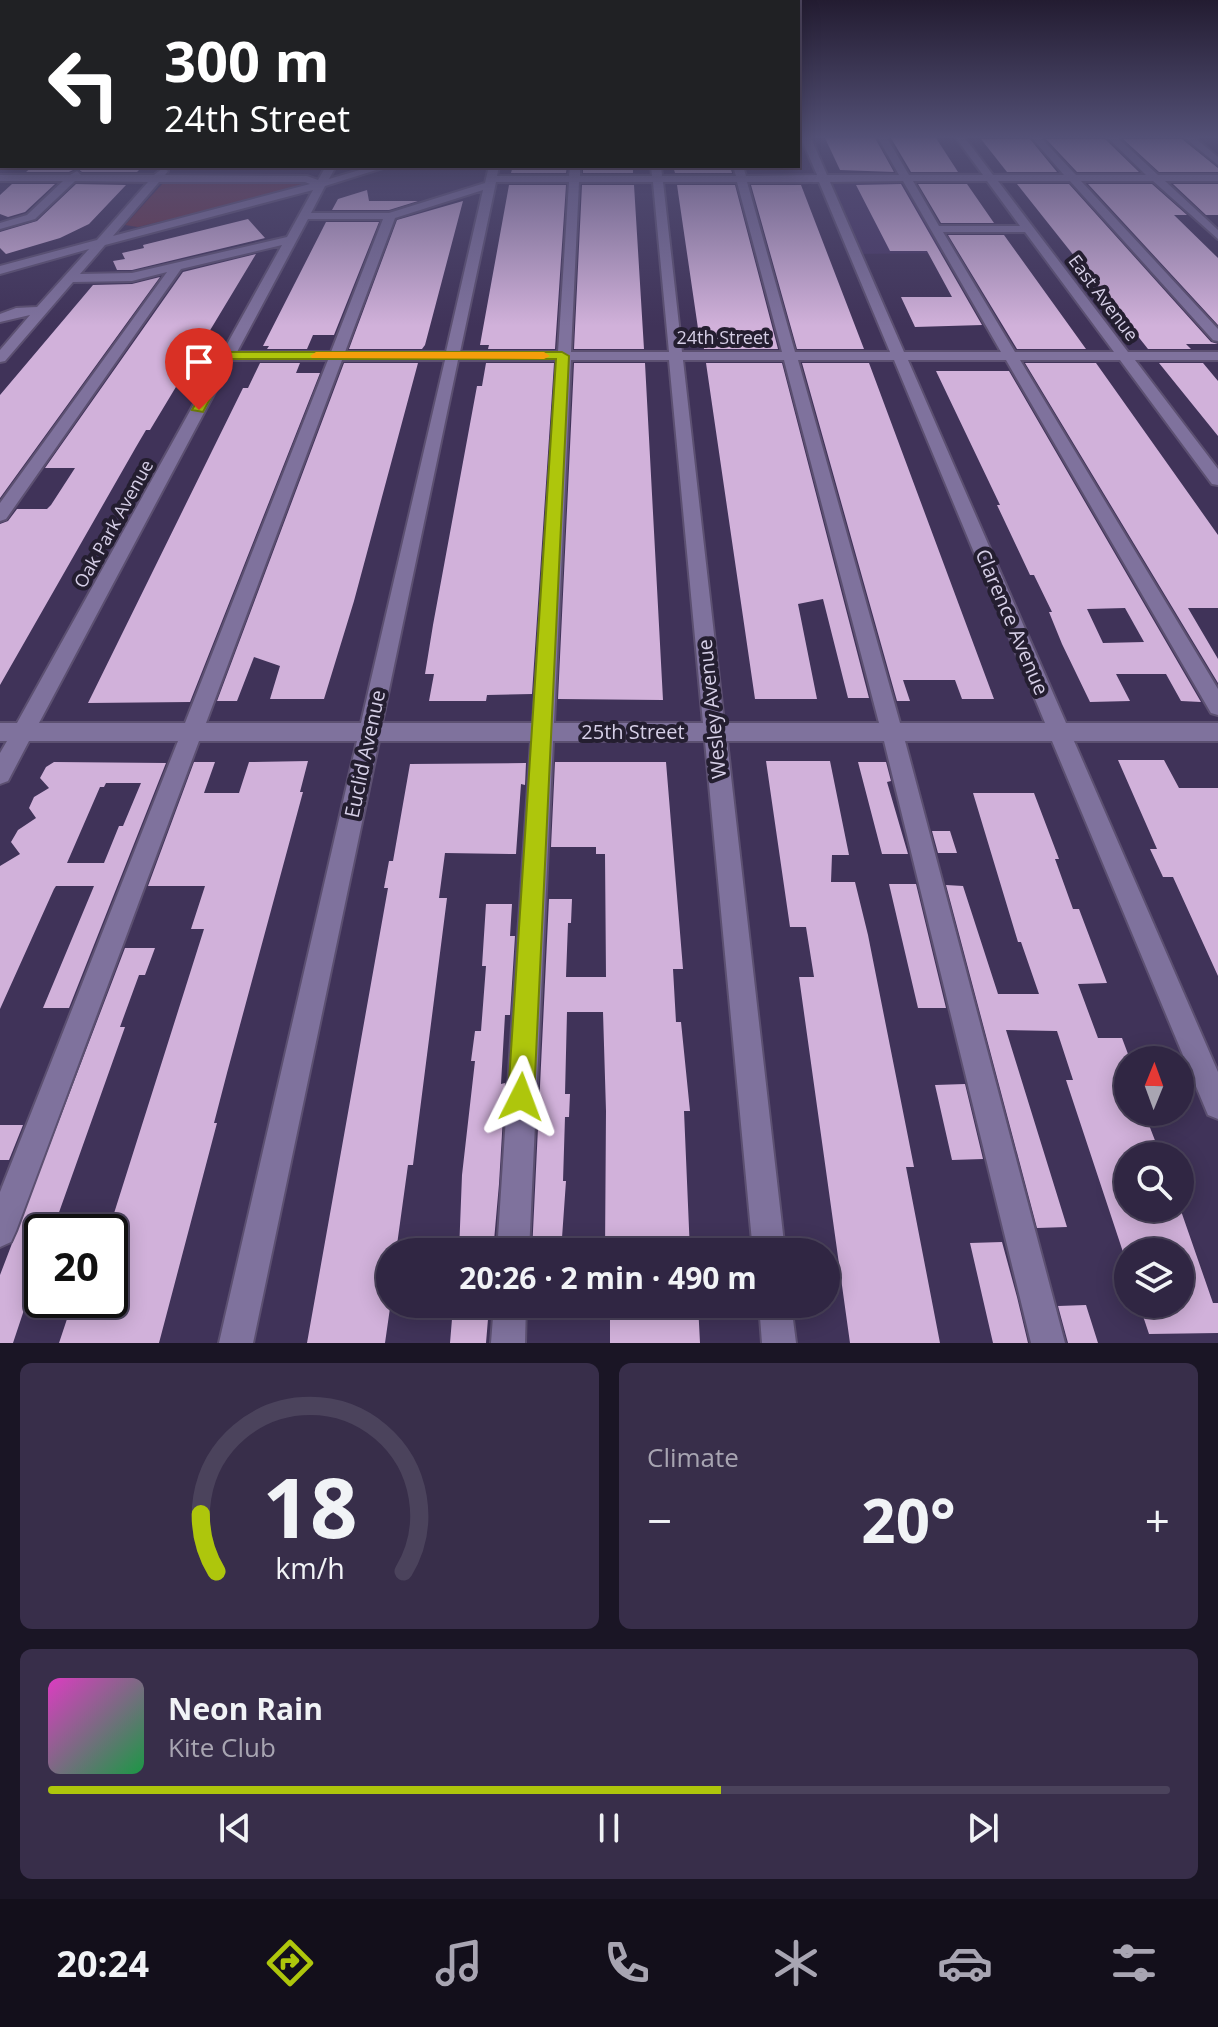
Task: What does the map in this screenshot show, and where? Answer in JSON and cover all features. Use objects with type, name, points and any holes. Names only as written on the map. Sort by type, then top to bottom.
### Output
[{"type":"street","points":[[0,226],[31,217],[49,201]]},
{"type":"street","points":[[0,358],[137,201]]},
{"type":"street","points":[[0,270],[259,201]]},
{"type":"street","name":"Oak Park Avenue","points":[[0,774],[312,201]]},
{"type":"street","points":[[304,216],[390,216],[430,201]]},
{"type":"street","name":"Euclid Avenue","points":[[236,1343],[486,201]]},
{"type":"street","points":[[514,1238],[573,201]]},
{"type":"street","name":"Wesley Avenue","points":[[659,201],[768,1238]]},
{"type":"street","points":[[748,201],[892,732],[1048,1343]]},
{"type":"street","name":"Clarence Avenue","points":[[833,201],[1218,1105]]},
{"type":"street","points":[[919,201],[1218,707]]},
{"type":"street","name":"East Avenue","points":[[1007,201],[1218,480]]},
{"type":"street","points":[[1093,201],[1218,337]]},
{"type":"street","points":[[1180,201],[1218,236]]},
{"type":"street","points":[[0,1231],[390,216]]},
{"type":"street","points":[[935,229],[1029,229]]},
{"type":"street","points":[[70,278],[132,277],[292,239]]},
{"type":"street","points":[[0,515],[178,265]]},
{"type":"street","points":[[0,318],[16,312],[41,311]]},
{"type":"street","name":"24th Street","points":[[228,356],[1218,356]]},
{"type":"street","name":"25th Street","points":[[0,732],[1218,732]]},
{"type":"street","points":[[508,1343],[509,1318]]},
{"type":"street","points":[[776,1318],[779,1343]]},
{"type":"shaded area","points":[[147,201],[247,201],[138,227],[125,225]]},
{"type":"shaded area","points":[[830,201],[920,201],[952,253],[853,254]]},
{"type":"building","points":[[0,201],[37,201],[25,212],[8,217],[0,214]]},
{"type":"building","points":[[58,201],[111,201],[89,224],[60,238],[6,254],[0,248],[0,232],[37,221]]},
{"type":"building","points":[[337,201],[418,201],[389,210],[332,210]]},
{"type":"building","points":[[463,201],[422,349],[349,349],[397,220]]},
{"type":"building","points":[[506,201],[565,201],[555,349],[488,349],[489,345],[480,345]]},
{"type":"building","points":[[581,201],[635,201],[644,349],[574,349]]},
{"type":"building","points":[[679,201],[739,201],[778,349],[704,349],[703,342],[700,342]]},
{"type":"building","points":[[755,201],[807,201],[864,349],[797,349]]},
{"type":"building","points":[[864,201],[911,201],[982,325],[915,327],[901,297],[952,297],[927,251],[890,251]]},
{"type":"building","points":[[928,201],[979,201],[994,223],[941,223]]},
{"type":"building","points":[[1030,201],[1084,201],[1211,342],[1218,344],[1186,344],[1191,349],[1148,349]]},
{"type":"building","points":[[1103,201],[1171,201],[1187,215],[1174,215],[1218,258],[1218,325]]},
{"type":"building","points":[[1191,201],[1218,201],[1218,215],[1206,215]]},
{"type":"building","points":[[248,219],[265,238],[132,270],[117,270],[113,261],[125,259],[122,253],[144,248],[143,245]]},
{"type":"building","points":[[326,222],[379,222],[334,335],[313,335],[307,349],[267,349],[269,346],[263,346]]},
{"type":"building","points":[[948,235],[1004,235],[1086,349],[1017,349]]},
{"type":"building","points":[[256,254],[150,430],[146,430],[0,685],[0,524],[8,521],[17,509],[47,509],[51,505],[75,468],[45,468],[183,272]]},
{"type":"building","points":[[160,277],[0,498],[0,395],[93,285],[132,284]]},
{"type":"building","points":[[260,363],[300,363],[296,373],[320,373],[190,702],[88,703],[243,388],[248,388]]},
{"type":"building","points":[[344,363],[418,363],[354,601],[324,699],[270,699],[280,666],[254,657],[237,701],[217,701]]},
{"type":"building","points":[[486,363],[554,363],[532,694],[487,695],[486,701],[429,701],[434,674],[425,674],[433,625],[477,386],[482,386]]},
{"type":"building","points":[[574,363],[645,363],[663,700],[558,699]]},
{"type":"building","points":[[706,363],[782,363],[869,698],[848,698],[823,599],[798,604],[817,699],[755,699]]},
{"type":"building","points":[[802,363],[869,363],[994,699],[962,699],[955,680],[903,680],[910,701],[897,701]]},
{"type":"building","points":[[1025,363],[1096,363],[1218,535],[1218,608],[1188,608],[1218,659],[1218,683]]},
{"type":"building","points":[[1159,363],[1203,363],[1218,381],[1218,436]]},
{"type":"building","points":[[936,371],[1009,371],[1201,702],[1181,701],[1166,674],[1116,674],[1130,701],[1090,702],[1062,644],[1049,612],[1052,612],[1034,575],[1030,575],[997,505],[1000,505]],"holes":[[[1125,608],[1144,642],[1103,643],[1087,609]]]},
{"type":"building","points":[[1118,760],[1164,760],[1179,788],[1218,788],[1218,976],[1173,877],[1163,877],[1150,849],[1157,849]]},
{"type":"building","points":[[308,761],[300,792],[303,792],[227,1073],[214,1123],[217,1123],[159,1343],[59,1343],[67,1318],[128,1318],[128,1214],[114,1214],[204,929],[191,929],[205,886],[148,886],[194,762],[215,762],[204,793],[239,793],[249,762]]},
{"type":"building","points":[[766,761],[830,761],[849,855],[832,855],[831,882],[855,882],[868,935],[914,1167],[906,1167],[940,1343],[850,1343],[840,1271],[840,1238],[835,1238],[799,977],[814,977],[806,927],[790,927]]},
{"type":"building","points":[[54,762],[166,763],[69,1008],[43,1008],[94,886],[56,886],[0,1009],[0,866],[20,854],[11,842],[18,830],[36,818],[29,808],[34,797],[49,788],[40,778],[46,767]],"holes":[[[106,783],[141,783],[104,863],[67,863],[100,787]]]},
{"type":"building","points":[[555,762],[666,762],[683,969],[673,969],[676,1022],[681,1022],[690,1111],[684,1111],[689,1238],[605,1238],[603,1012],[567,1012],[565,1094],[570,1094],[569,1117],[565,1117],[563,1181],[566,1181],[562,1238],[533,1238],[549,899],[572,899],[566,977],[606,977],[605,854],[596,854],[596,847],[551,847]]},
{"type":"building","points":[[858,762],[886,762],[891,781],[887,782],[908,854],[882,854]]},
{"type":"building","points":[[526,763],[525,785],[521,784],[516,854],[445,853],[439,898],[447,898],[413,1165],[408,1165],[398,1238],[376,1238],[376,1318],[389,1318],[385,1343],[307,1343],[388,888],[384,888],[389,861],[393,861],[410,764]]},
{"type":"building","points":[[973,793],[1034,793],[1059,859],[1055,859],[1073,909],[1079,909],[1107,983],[1078,984],[1098,1038],[1122,1038],[1125,1046],[1114,1046],[1114,1126],[1149,1126],[1156,1142],[1114,1142],[1114,1222],[1185,1222],[1190,1238],[1118,1238],[1066,1080],[1073,1080],[1057,1031],[1006,1030],[1067,1227],[1037,1228],[946,885],[963,886],[998,994],[1039,994],[1021,942],[1018,942]]},
{"type":"building","points":[[932,831],[950,831],[957,853],[938,853]]},
{"type":"building","points":[[889,884],[916,884],[946,1008],[918,1008]]},
{"type":"building","points":[[486,904],[512,904],[510,936],[515,936],[510,1015],[505,1015],[501,1084],[505,1083],[494,1238],[460,1238],[462,1175],[475,1061],[471,1061],[475,1031],[481,1031],[486,966],[482,966]]},
{"type":"building","points":[[125,948],[155,948],[145,975],[139,975],[120,1027],[125,1027],[58,1214],[24,1214],[24,1310],[13,1343],[0,1343],[0,1275]]},
{"type":"building","points":[[965,1084],[983,1159],[952,1160],[935,1085]]},
{"type":"building","points":[[0,1125],[23,1125],[9,1160],[0,1160]]},
{"type":"building","points":[[1002,1242],[1028,1343],[993,1343],[970,1243]]},
{"type":"building","points":[[1194,1248],[1213,1303],[1218,1303],[1218,1333],[1149,1334],[1144,1318],[1194,1318]]},
{"type":"building","points":[[1086,1305],[1098,1343],[1068,1343],[1058,1306]]},
{"type":"building","points":[[452,1318],[488,1318],[486,1343],[450,1343]]},
{"type":"building","points":[[610,1318],[699,1318],[700,1343],[610,1343]]},
{"type":"slow traffic","points":[[316,356],[544,356]]},
{"type":"route","points":[[199,410],[228,356],[562,356],[521,1097]]}]
